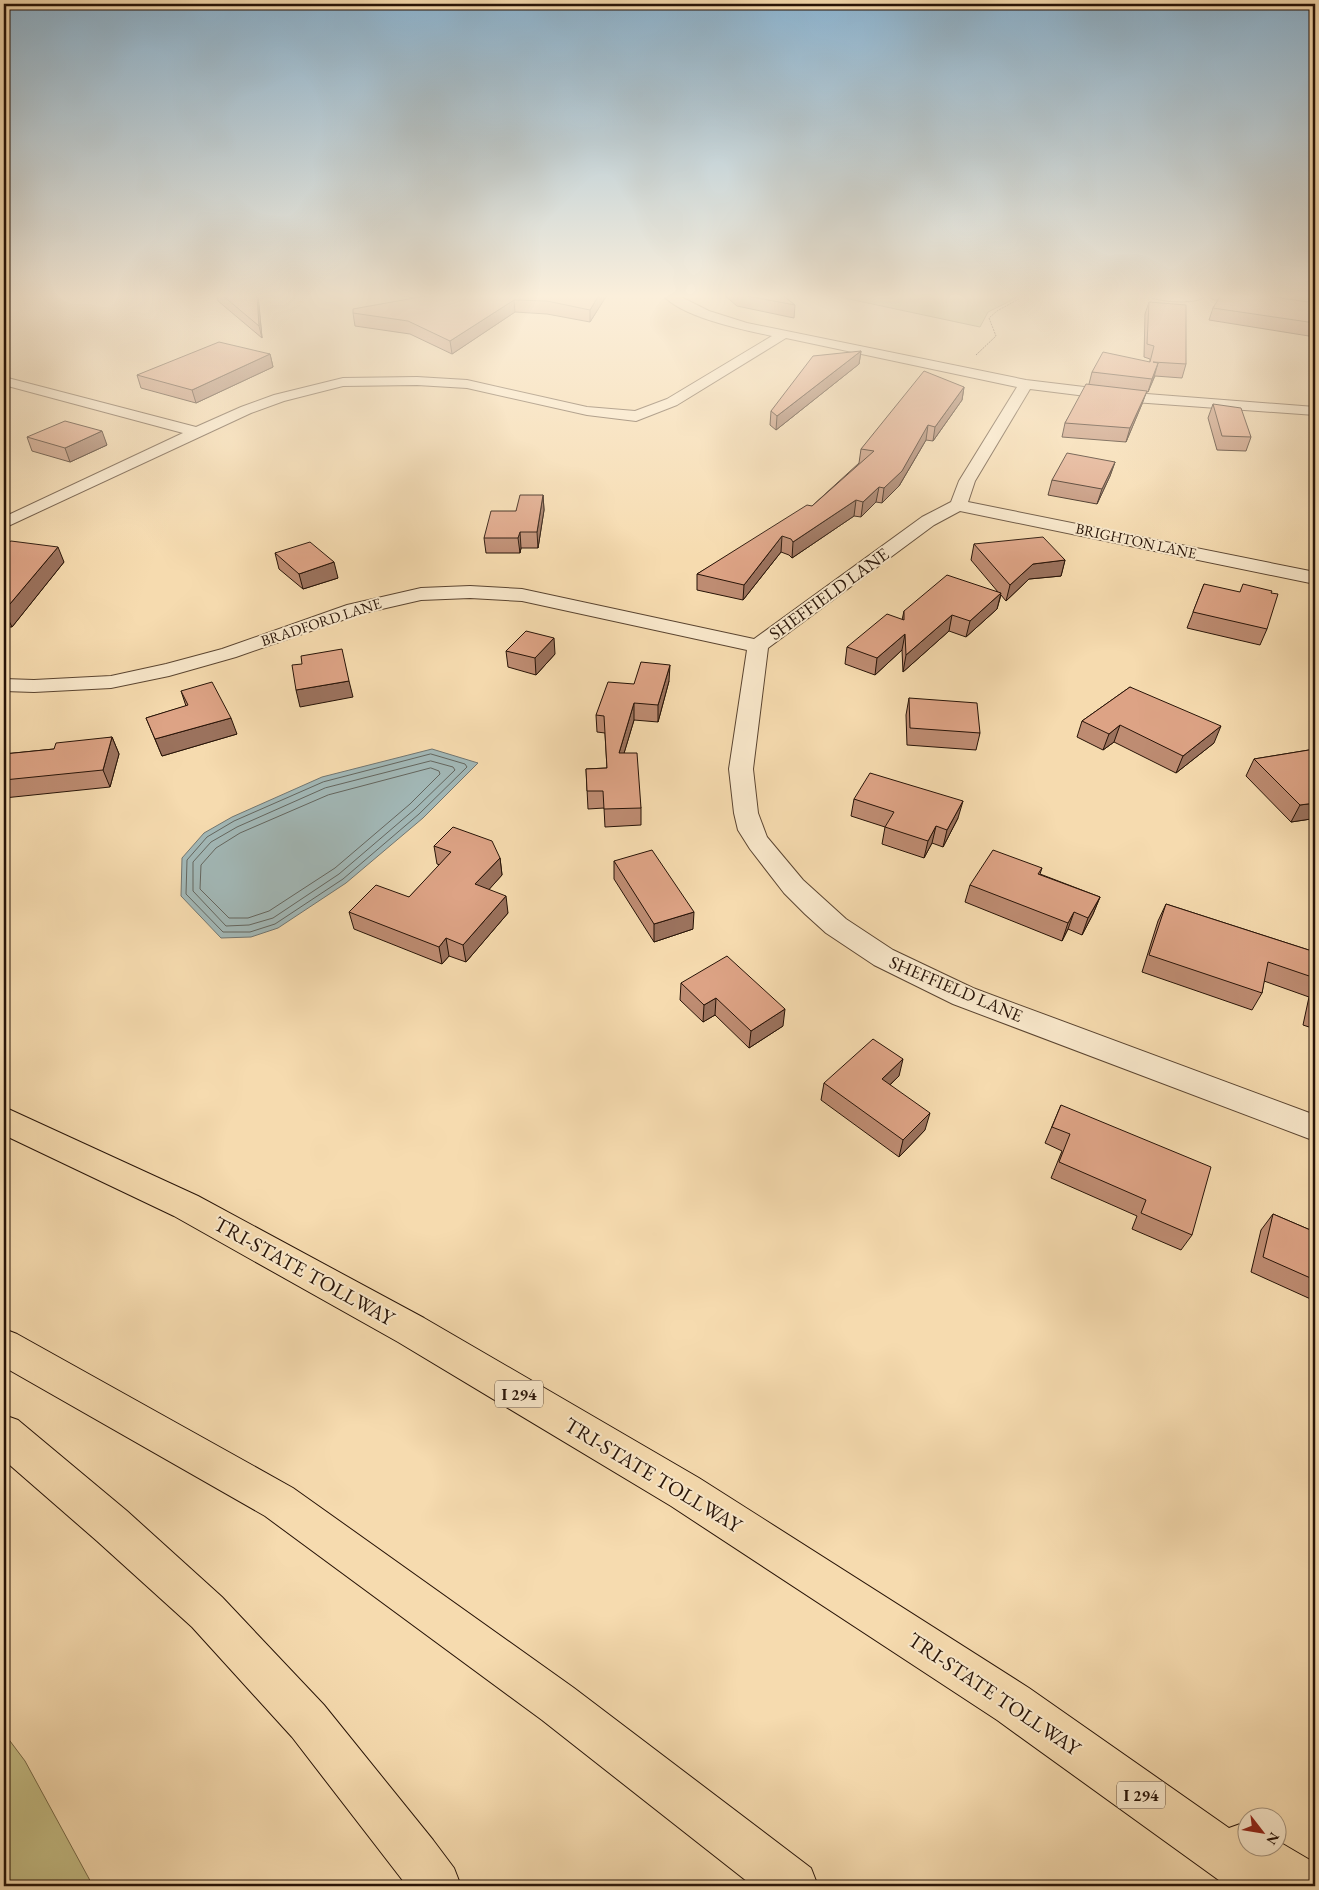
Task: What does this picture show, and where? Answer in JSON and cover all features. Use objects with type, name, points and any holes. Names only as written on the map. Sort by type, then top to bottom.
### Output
[{"type":"highway","name":"TRI-STATE TOLLWAY","points":[[4,1120],[186,1206],[411,1330],[685,1492],[1013,1704],[1269,1886]]},
{"type":"highway","points":[[4,1346],[279,1502],[558,1704],[793,1886]]},
{"type":"highway","points":[[4,1434],[112,1526],[207,1612],[308,1722],[416,1857],[436,1886]]},
{"type":"highway","points":[[1013,1704],[1306,1886]]},
{"type":"street","points":[[16,383],[196,432]]},
{"type":"street","points":[[4,523],[196,432],[263,403],[339,383]]},
{"type":"street","points":[[459,383],[491,388],[587,411],[636,416],[672,402],[703,383]]},
{"type":"street","points":[[1022,383],[1171,401],[1315,412]]},
{"type":"street","points":[[958,505],[968,481],[1026,384]]},
{"type":"street","name":"BRIGHTON LANE","points":[[958,505],[1315,578]]},
{"type":"street","name":"SHEFFIELD LANE","points":[[958,505],[928,521],[758,646],[740,769],[742,789],[753,835],[788,882],[810,905],[840,931],[877,956],[962,996],[1315,1128]]},
{"type":"street","name":"BRADFORD LANE","points":[[4,684],[34,686],[111,682],[169,670],[229,653],[354,610],[421,594],[470,592],[522,595],[758,646]]},
{"type":"shaded area","points":[[4,1733],[25,1761],[93,1886],[4,1886]]},
{"type":"water","points":[[432,749],[478,763],[423,818],[346,883],[278,928],[251,937],[221,938],[181,896],[182,858],[204,833],[232,817],[322,777]]},
{"type":"building","points":[[167,383],[207,383],[192,390]]},
{"type":"building","points":[[792,383],[819,383],[777,416],[771,411]]},
{"type":"building","points":[[914,383],[954,383],[964,387],[935,427],[928,425],[902,471],[884,488],[879,487],[863,502],[856,500],[793,542],[791,539],[782,536],[744,585],[697,574],[807,505],[812,506],[874,451],[861,449]]},
{"type":"building","points":[[1086,384],[1147,391],[1130,428],[1065,423]]},
{"type":"building","points":[[1213,404],[1241,408],[1251,437],[1222,436]]},
{"type":"building","points":[[65,421],[102,431],[65,448],[27,437]]},
{"type":"building","points":[[1067,453],[1115,462],[1102,489],[1052,480]]},
{"type":"building","points":[[520,495],[543,495],[537,532],[520,532],[518,538],[484,538],[491,511],[516,511]]},
{"type":"building","points":[[1043,537],[1065,560],[1033,564],[1010,585],[974,544]]},
{"type":"building","points":[[11,541],[58,547],[4,611],[4,545]]},
{"type":"building","points":[[310,542],[334,562],[299,574],[275,553]]},
{"type":"building","points":[[947,575],[1001,593],[970,621],[952,615],[906,655],[905,634],[877,658],[847,647],[887,614],[904,620],[904,611]]},
{"type":"building","points":[[1204,584],[1240,592],[1243,584],[1278,594],[1267,629],[1193,612]]},
{"type":"building","points":[[526,631],[554,638],[535,658],[506,651]]},
{"type":"building","points":[[342,649],[349,681],[296,690],[292,665],[302,664],[301,656]]},
{"type":"building","points":[[641,662],[670,665],[658,705],[634,703],[619,753],[637,753],[641,808],[604,809],[603,791],[587,791],[586,769],[607,768],[604,716],[596,715],[608,682],[634,684]]},
{"type":"building","points":[[212,682],[231,718],[155,739],[146,718],[188,705],[181,691]]},
{"type":"building","points":[[1130,687],[1221,726],[1183,756],[1120,725],[1109,734],[1082,721]]},
{"type":"building","points":[[909,698],[977,703],[980,733],[910,728]]},
{"type":"building","points":[[112,737],[103,770],[4,780],[4,754],[54,749],[56,743]]},
{"type":"building","points":[[1315,749],[1315,803],[1300,805],[1254,759]]},
{"type":"building","points":[[870,773],[963,801],[947,830],[936,826],[928,841],[885,827],[894,812],[854,799]]},
{"type":"building","points":[[453,827],[492,841],[500,858],[475,884],[506,896],[463,945],[446,938],[439,947],[349,912],[376,885],[409,897],[451,852],[434,846]]},
{"type":"building","points":[[652,850],[694,912],[654,924],[614,861]]},
{"type":"building","points":[[993,850],[1042,868],[1038,874],[1100,897],[1088,918],[1074,912],[1068,923],[970,885]]},
{"type":"building","points":[[1166,904],[1315,952],[1315,978],[1268,962],[1262,993],[1149,955]]},
{"type":"building","points":[[727,956],[785,1009],[751,1031],[716,998],[704,1005],[681,983]]},
{"type":"building","points":[[873,1039],[903,1059],[882,1079],[930,1113],[903,1140],[824,1083]]},
{"type":"building","points":[[1061,1105],[1211,1167],[1192,1235],[1141,1213],[1146,1200],[1059,1162],[1070,1134],[1052,1127]]},
{"type":"building","points":[[1273,1214],[1315,1232],[1315,1280],[1263,1257]]}]
